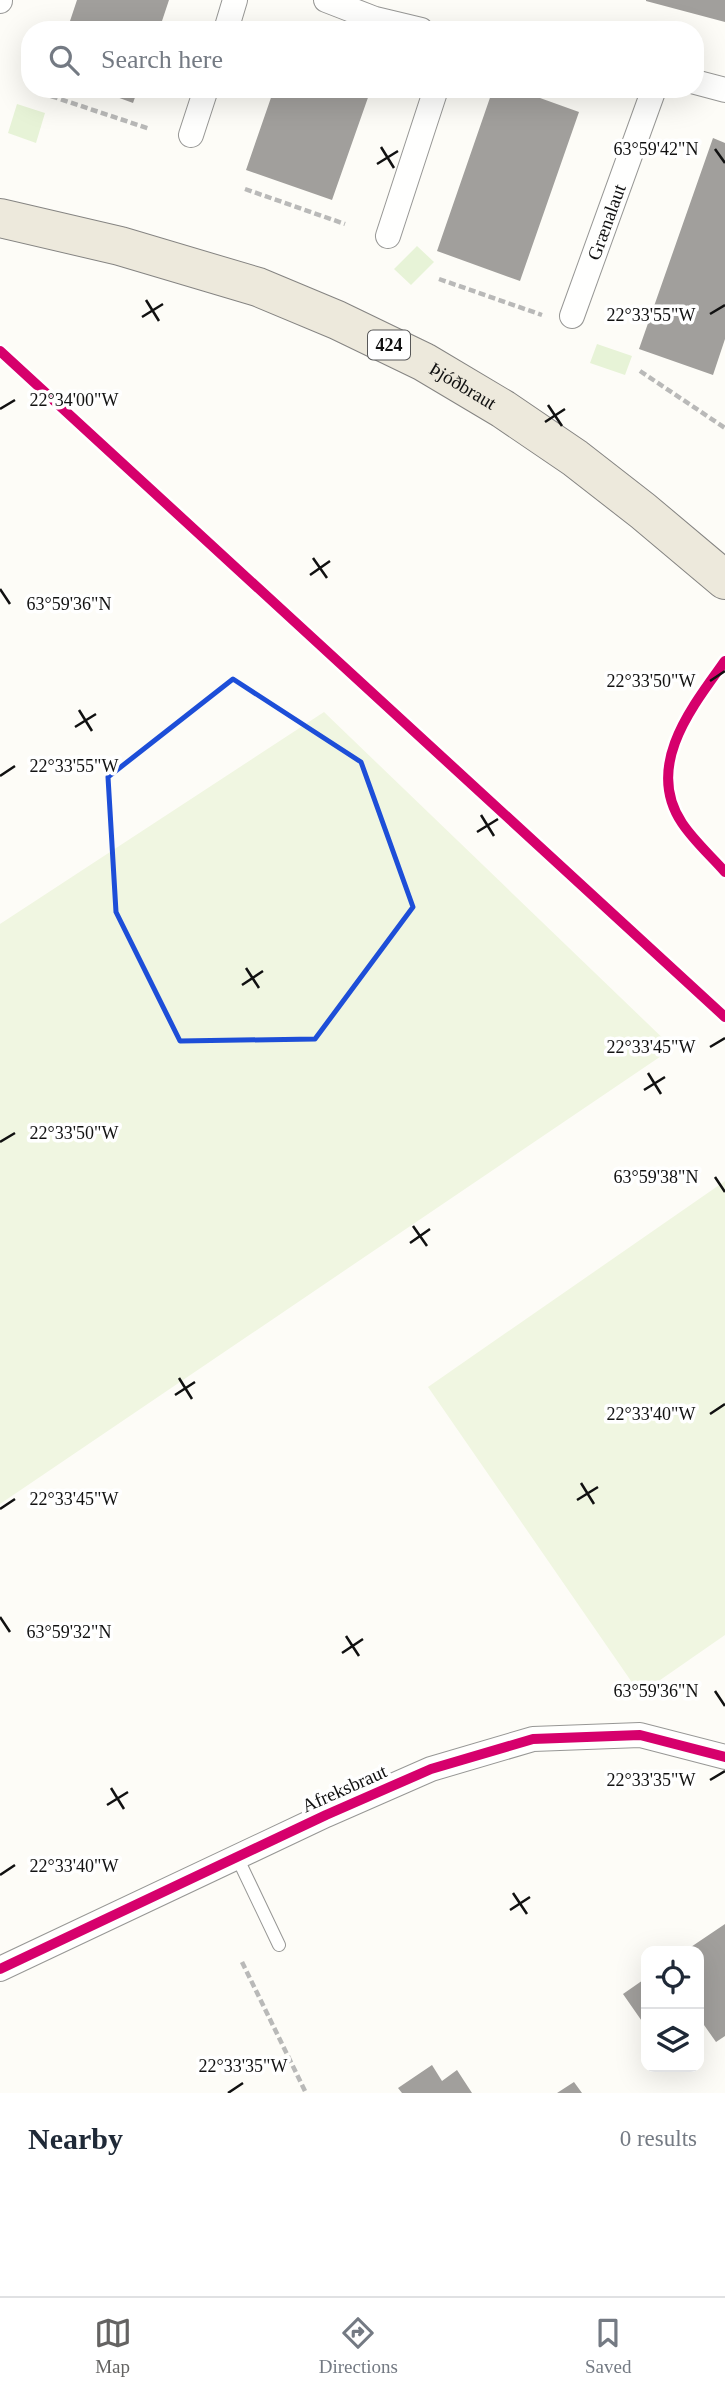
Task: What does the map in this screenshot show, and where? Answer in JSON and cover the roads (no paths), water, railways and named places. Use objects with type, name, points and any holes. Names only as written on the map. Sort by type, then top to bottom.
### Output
[{"type":"main road","name":"Þjóðbraut","points":[[0,218],[120,246],[258,287],[338,320],[411,356],[503,409],[575,458],[643,510],[725,580]]},
{"type":"street","points":[[229,21],[235,0]]},
{"type":"street","points":[[326,0],[384,21]]},
{"type":"street","points":[[704,84],[725,90]]},
{"type":"street","points":[[191,135],[203,98]]},
{"type":"street","points":[[388,236],[433,98]]},
{"type":"street","name":"Grænalaut","points":[[572,316],[651,98]]},
{"type":"street","name":"Afreksbraut","points":[[0,1969],[430,1769],[533,1739],[640,1735],[725,1757]]},
{"type":"lane","points":[[237,1857],[279,1945]]}]
